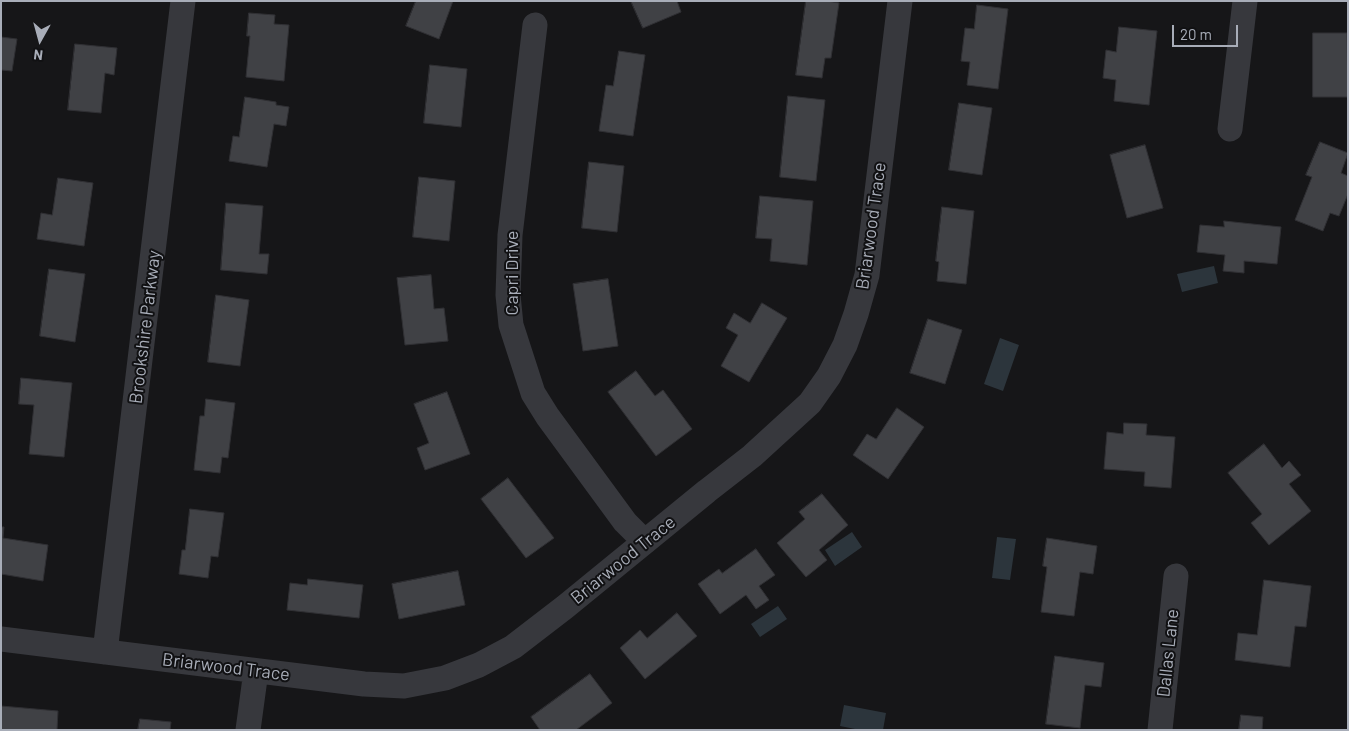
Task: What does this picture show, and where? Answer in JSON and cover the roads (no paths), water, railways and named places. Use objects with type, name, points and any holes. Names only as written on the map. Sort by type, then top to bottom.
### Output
[{"type":"street","name":"Brookshire Parkway","points":[[105,652],[183,1]]},
{"type":"street","name":"Briarwood Trace","points":[[1,640],[364,684],[404,686],[445,678],[480,665],[513,647],[565,608],[752,456],[810,403],[829,376],[856,314],[867,274],[900,1]]},
{"type":"street","points":[[1230,129],[1245,1]]},
{"type":"street","name":"Capri Drive","points":[[535,25],[510,235],[508,295],[511,325],[533,393],[548,417],[625,522],[644,542]]},
{"type":"street","name":"Dallas Lane","points":[[1160,730],[1176,576]]},
{"type":"street","points":[[248,730],[256,671]]}]
